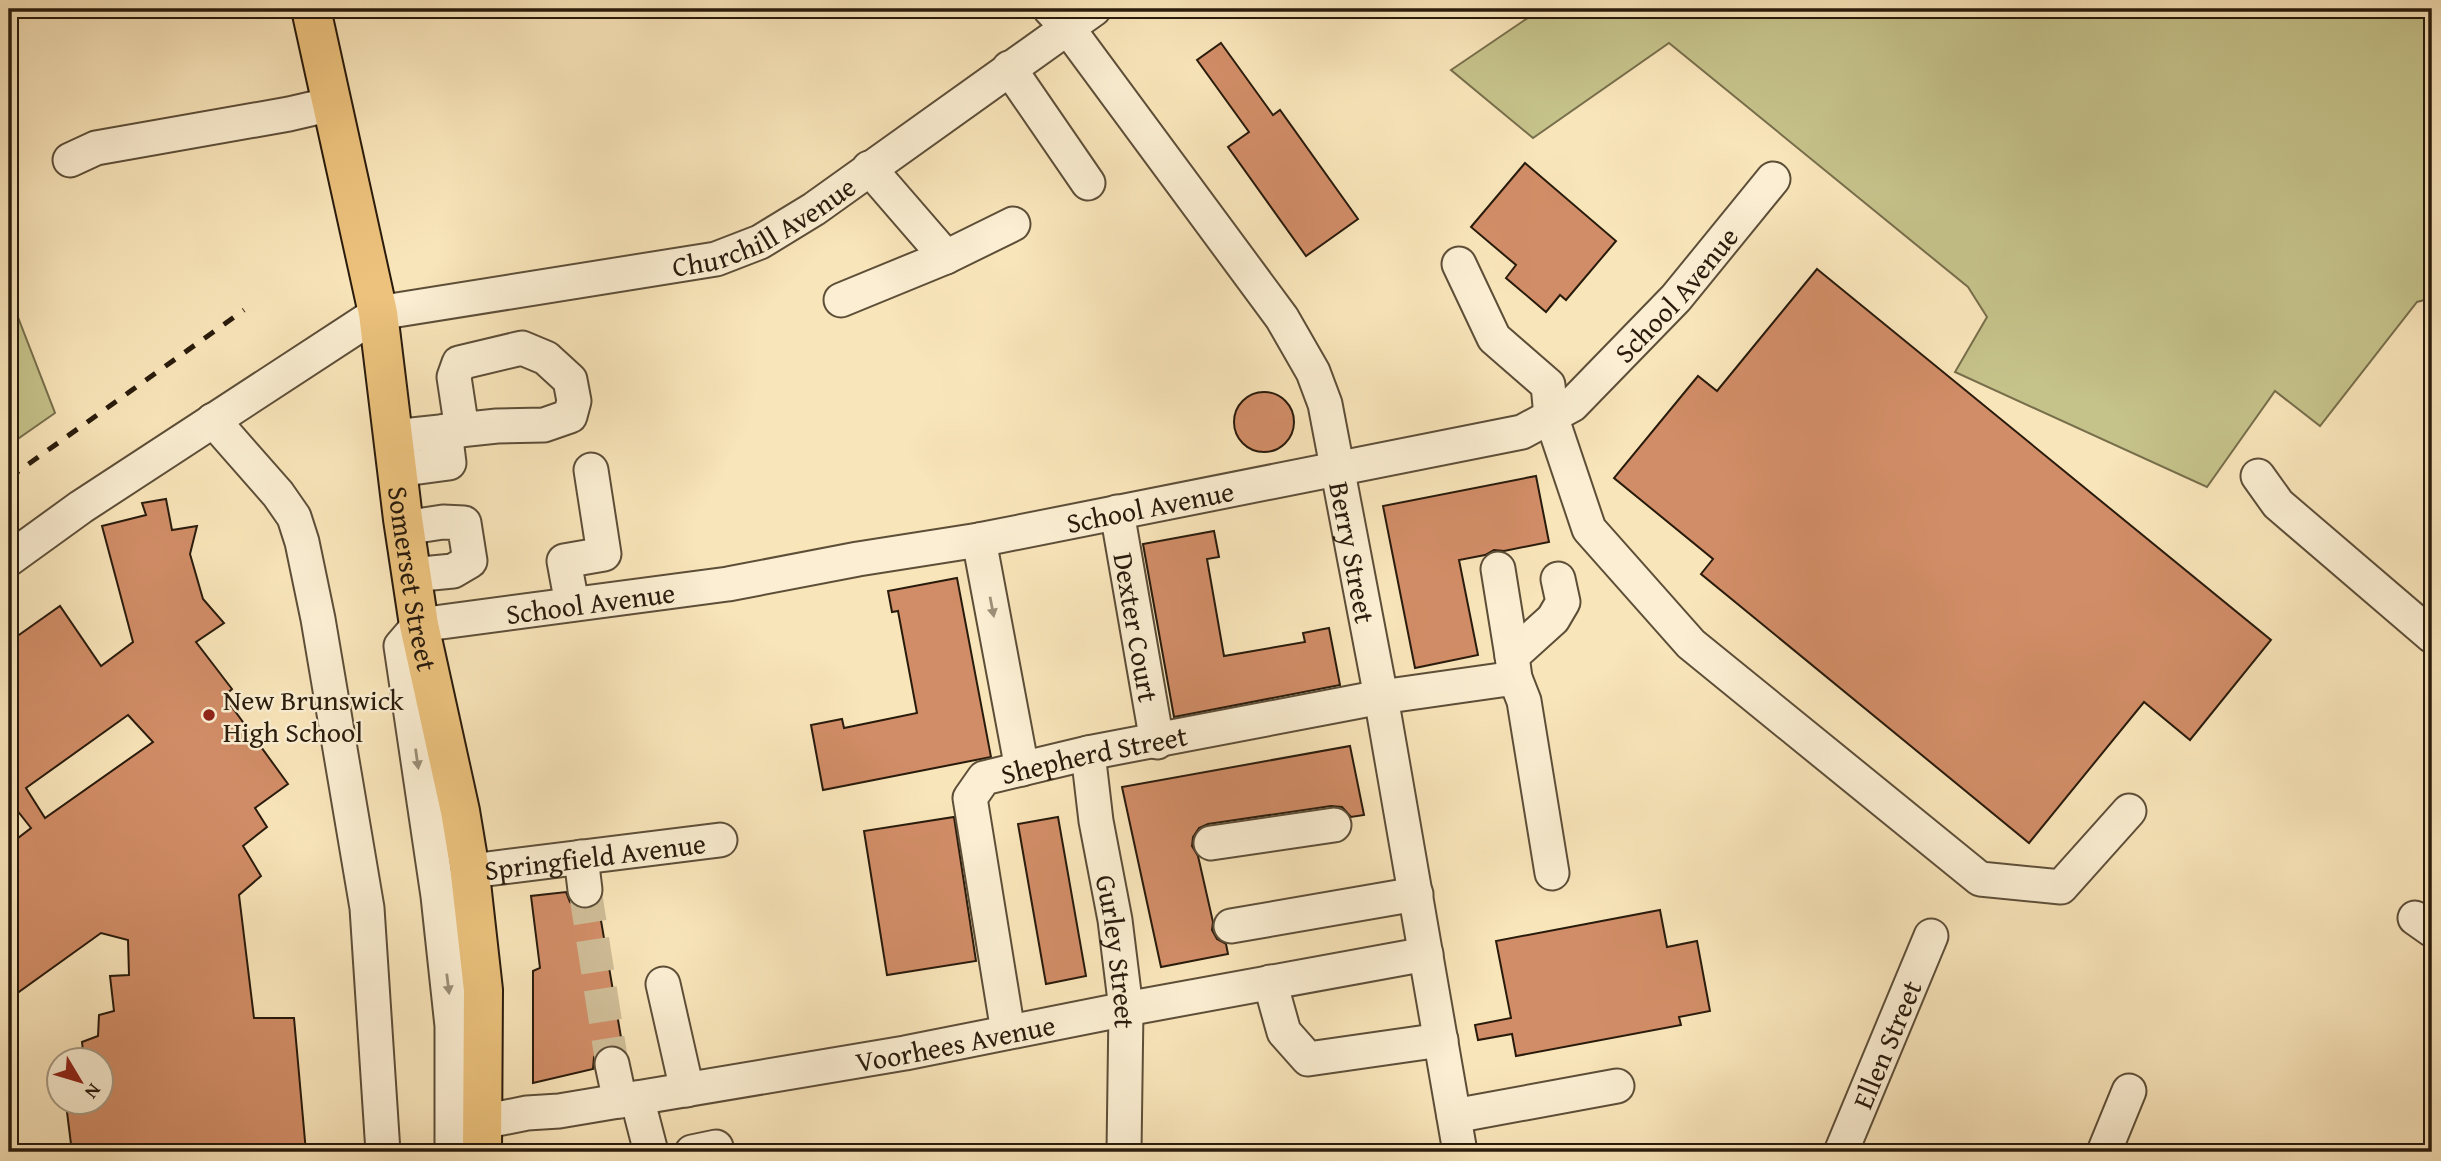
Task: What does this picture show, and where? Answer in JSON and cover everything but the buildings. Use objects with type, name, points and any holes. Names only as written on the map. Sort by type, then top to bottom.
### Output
[{"type":"main road","name":"Somerset Street","points":[[311,9],[378,313],[404,528],[419,625],[460,811],[469,865],[483,990],[482,1137]]},
{"type":"street","name":"Churchill Avenue","points":[[378,313],[716,259],[760,242],[814,209],[1009,68],[1059,18],[1094,9]]},
{"type":"street","name":"Berry Street","points":[[1059,18],[1282,318],[1313,372],[1325,404],[1381,698],[1460,1152]]},
{"type":"street","points":[[1009,68],[1088,183]]},
{"type":"street","points":[[70,160],[96,148],[332,104]]},
{"type":"street","points":[[869,168],[946,257]]},
{"type":"street","name":"School Avenue","points":[[419,625],[728,584],[858,559],[979,540],[1522,432],[1572,405],[1676,298],[1773,179]]},
{"type":"street","points":[[841,300],[946,257],[1013,224]]},
{"type":"street","points":[[1459,264],[1494,338],[1548,385],[1551,416],[1589,528],[1690,644],[1980,879],[2061,887],[2129,811]]},
{"type":"street","points":[[9,559],[81,507],[378,313]]},
{"type":"street","points":[[214,420],[278,494],[294,517],[302,542],[318,619],[367,908],[383,1152]]},
{"type":"street","points":[[395,453],[449,463],[454,430]]},
{"type":"street","points":[[572,604],[564,561],[604,554],[591,470]]},
{"type":"street","points":[[2258,476],[2278,504],[2432,636]]},
{"type":"street","name":"Dexter Court","points":[[1117,512],[1157,742]]},
{"type":"street","points":[[404,528],[443,522],[464,523],[470,561],[453,570],[411,575]]},
{"type":"street","points":[[979,540],[1022,768]]},
{"type":"street","points":[[1498,569],[1513,667],[1524,701],[1552,873]]},
{"type":"street","points":[[1513,667],[1563,602],[1558,579]]},
{"type":"street","points":[[419,625],[401,646],[438,897],[453,1026],[452,1152]]},
{"type":"street","name":"Shepherd Street","points":[[1008,1032],[970,798],[984,778],[1088,753],[1381,698],[1513,667]]},
{"type":"street","name":"Gurley Street","points":[[1088,753],[1096,821],[1115,920],[1125,1009],[1124,1152]]},
{"type":"street","points":[[1211,843],[1334,825]]},
{"type":"street","name":"Springfield Avenue","points":[[469,865],[479,870],[720,840]]},
{"type":"street","points":[[581,857],[585,891]]},
{"type":"street","points":[[1231,926],[1416,894]]},
{"type":"street","name":"Ellen Street","points":[[1841,1152],[1930,936]]},
{"type":"street","name":"Voorhees Avenue","points":[[482,1137],[527,1113],[559,1111],[905,1052],[1426,954]]},
{"type":"street","points":[[1270,982],[1283,1032],[1308,1059],[1441,1040]]},
{"type":"street","points":[[663,984],[687,1090]]},
{"type":"street","points":[[612,1064],[651,1152]]},
{"type":"street","points":[[1454,1116],[1617,1086]]},
{"type":"street","points":[[2104,1152],[2129,1091]]},
{"type":"shaded area","points":[[1541,9],[2432,9],[2432,298],[2417,302],[2320,426],[2275,391],[2207,487],[1955,372],[1987,317],[1968,287],[1669,43],[1533,138],[1451,70]]},
{"type":"shaded area","points":[[9,294],[55,413],[9,445]]},
{"type":"tunnel","points":[[585,890],[612,1064]]},
{"type":"railway","points":[[9,478],[244,310]]},
{"type":"place","name":"New Brunswick High School","points":[[209,715]]}]
